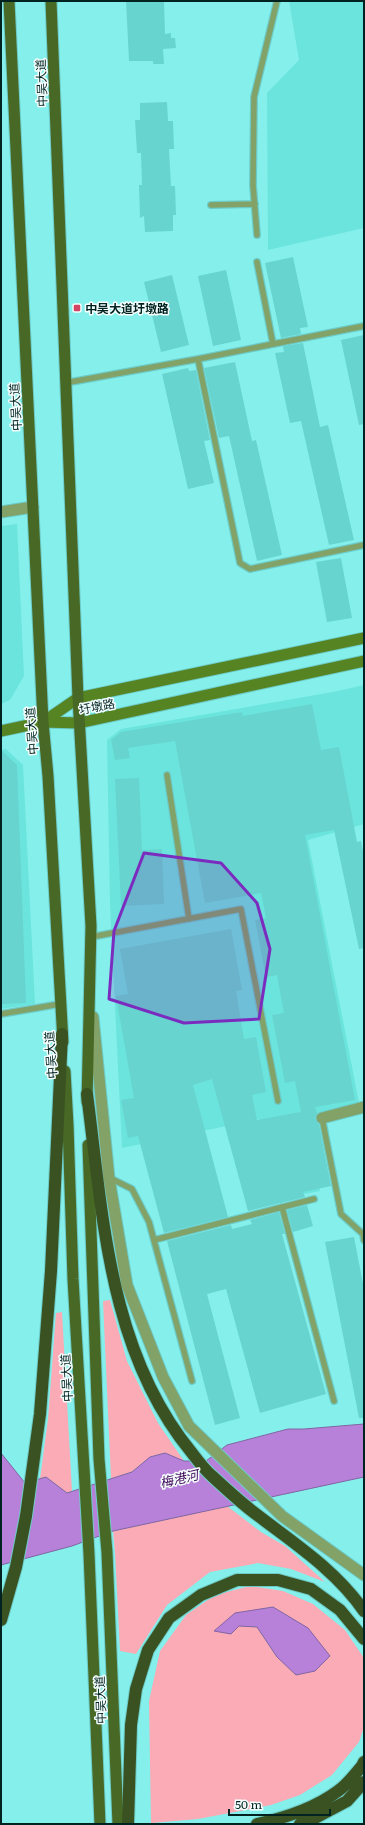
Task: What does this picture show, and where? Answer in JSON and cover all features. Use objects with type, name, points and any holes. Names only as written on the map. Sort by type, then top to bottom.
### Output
[{"type":"highway","points":[[2,1617],[16,1567],[26,1516],[40,1414],[51,1271],[62,1034]]},
{"type":"highway","points":[[87,1094],[102,1213],[118,1302],[133,1348],[152,1393],[177,1435],[211,1475],[251,1510],[301,1546],[330,1572],[356,1599],[364,1611]]},
{"type":"highway","points":[[128,1824],[131,1725],[136,1689],[148,1650],[169,1618],[201,1595],[237,1580],[278,1580],[311,1589],[340,1610],[364,1639]]},
{"type":"highway","points":[[258,1824],[278,1819],[310,1807],[329,1797],[339,1791],[364,1762]]},
{"type":"highway","points":[[300,1824],[315,1818],[347,1800],[364,1782]]},
{"type":"main road","name":"中吴大道","points":[[9,1],[43,722],[48,776],[68,1125],[73,1279],[89,1554],[100,1824]]},
{"type":"main road","name":"中吴大道","points":[[51,1],[79,723],[91,937],[87,1094],[99,1460],[107,1552],[118,1824]]},
{"type":"main road","name":"圩墩路","points":[[43,722],[78,698],[364,638]]},
{"type":"main road","name":"圩墩路","points":[[43,722],[79,723],[364,661]]},
{"type":"main road","points":[[1,731],[43,722]]},
{"type":"street","points":[[1,512],[33,507]]},
{"type":"street","points":[[90,991],[109,1178],[127,1285],[163,1377],[189,1426],[282,1516],[364,1575]]},
{"type":"street","points":[[322,1118],[364,1107]]},
{"type":"lane","points":[[257,235],[255,204],[254,97],[277,1]]},
{"type":"lane","points":[[211,204],[255,204]]},
{"type":"lane","points":[[257,262],[273,344]]},
{"type":"lane","points":[[65,383],[198,359],[364,326]]},
{"type":"lane","points":[[198,359],[240,563],[250,569],[364,545]]},
{"type":"lane","points":[[166,775],[189,919]]},
{"type":"lane","points":[[91,937],[241,909],[278,1101]]},
{"type":"lane","points":[[1,1014],[60,1004]]},
{"type":"lane","points":[[322,1118],[341,1214],[363,1234],[364,1239]]},
{"type":"lane","points":[[109,1178],[132,1189],[149,1222],[192,1381]]},
{"type":"lane","points":[[154,1240],[314,1199]]},
{"type":"lane","points":[[282,1207],[334,1401]]},
{"type":"highlighted area","points":[[144,853],[221,863],[257,903],[270,949],[259,1019],[184,1023],[109,999],[114,931]]},
{"type":"shaded area","points":[[289,1],[364,1],[364,228],[268,250],[267,93],[299,60]]},
{"type":"shaded area","points":[[17,524],[24,676],[10,700],[1,704],[1,526]]},
{"type":"shaded area","points":[[364,685],[364,824],[308,840],[359,1103],[307,1116],[320,1191],[277,1199],[259,1119],[122,1148],[110,904],[107,740],[121,729],[333,692]]},
{"type":"shaded area","points":[[6,749],[23,765],[35,1004],[1,1009],[1,750]]},
{"type":"shaded area","points":[[110,1300],[127,1361],[158,1423],[184,1461],[165,1453],[150,1457],[132,1472],[111,1479],[103,1301]]},
{"type":"shaded area","points":[[62,1312],[72,1491],[67,1493],[46,1477],[40,1479],[48,1419],[56,1313]]},
{"type":"shaded area","points":[[227,1506],[261,1532],[285,1546],[325,1582],[291,1569],[258,1563],[210,1572],[167,1605],[136,1654],[120,1651],[113,1531]]},
{"type":"shaded area","points":[[250,1586],[283,1591],[313,1604],[345,1630],[364,1658],[364,1727],[359,1742],[332,1775],[300,1795],[271,1805],[198,1819],[151,1823],[149,1701],[160,1651],[186,1615],[215,1595]],"holes":[[[273,1607],[277,1657],[257,1627],[239,1626]]]},
{"type":"water","name":"梅港河","points":[[364,1424],[364,1477],[113,1531],[72,1546],[1,1565],[1,1453],[25,1483],[46,1477],[67,1493],[132,1472],[150,1457],[165,1453],[184,1461],[206,1461],[227,1445],[288,1429]]},
{"type":"water","points":[[273,1607],[308,1628],[330,1656],[315,1671],[296,1675],[277,1657],[257,1627],[239,1626],[231,1634],[214,1631],[235,1613]]},
{"type":"building","points":[[126,1],[164,1],[165,34],[171,33],[171,38],[175,38],[176,48],[163,49],[164,64],[153,64],[153,61],[129,61]]},
{"type":"building","points":[[167,102],[168,121],[173,121],[174,149],[169,149],[171,186],[175,186],[176,215],[173,215],[173,231],[145,232],[144,216],[140,218],[139,185],[142,185],[141,153],[137,153],[135,120],[140,120],[140,103]]},
{"type":"building","points":[[293,257],[308,327],[300,328],[301,334],[281,338],[265,263]]},
{"type":"building","points":[[226,270],[241,340],[213,346],[198,276]]},
{"type":"building","points":[[172,275],[189,345],[161,352],[144,282]]},
{"type":"building","points":[[364,335],[364,424],[359,425],[341,340]]},
{"type":"building","points":[[303,343],[320,427],[328,425],[354,540],[329,545],[301,421],[290,423],[275,353],[284,352],[283,346]]},
{"type":"building","points":[[235,362],[252,441],[256,440],[282,555],[257,561],[229,436],[219,438],[204,368]]},
{"type":"building","points":[[188,368],[189,371],[196,370],[210,440],[204,441],[214,483],[188,489],[162,374]]},
{"type":"building","points":[[341,558],[352,618],[327,622],[316,562]]},
{"type":"building","points":[[312,704],[321,750],[339,747],[357,842],[361,841],[364,857],[364,948],[359,949],[334,830],[305,835],[355,1100],[315,1107],[317,1114],[315,1119],[319,1124],[331,1186],[303,1192],[305,1197],[248,1211],[212,1079],[193,1085],[228,1217],[164,1233],[138,1136],[128,1138],[121,1100],[134,1098],[116,996],[128,994],[120,949],[231,929],[242,990],[236,991],[244,1039],[256,1037],[266,1092],[252,1095],[257,1120],[301,1112],[295,1081],[285,1083],[272,1015],[284,1013],[277,975],[266,977],[255,920],[266,918],[261,893],[205,903],[175,741],[128,748],[130,758],[115,760],[111,740],[121,732],[242,712],[243,716]]},
{"type":"building","points":[[1,750],[17,765],[26,1003],[1,1004]]},
{"type":"building","points":[[139,778],[142,850],[162,849],[164,904],[121,906],[115,779]]},
{"type":"building","points":[[307,1205],[313,1226],[293,1232],[287,1210]]},
{"type":"building","points":[[279,1212],[285,1234],[282,1234],[326,1394],[260,1413],[226,1289],[207,1294],[240,1418],[215,1425],[167,1241],[231,1225],[232,1229],[252,1224],[250,1220]]},
{"type":"building","points":[[354,1237],[364,1289],[364,1418],[359,1418],[325,1242]]},
{"type":"place","name":"中吴大道圩墩路","points":[[77,308]]}]
